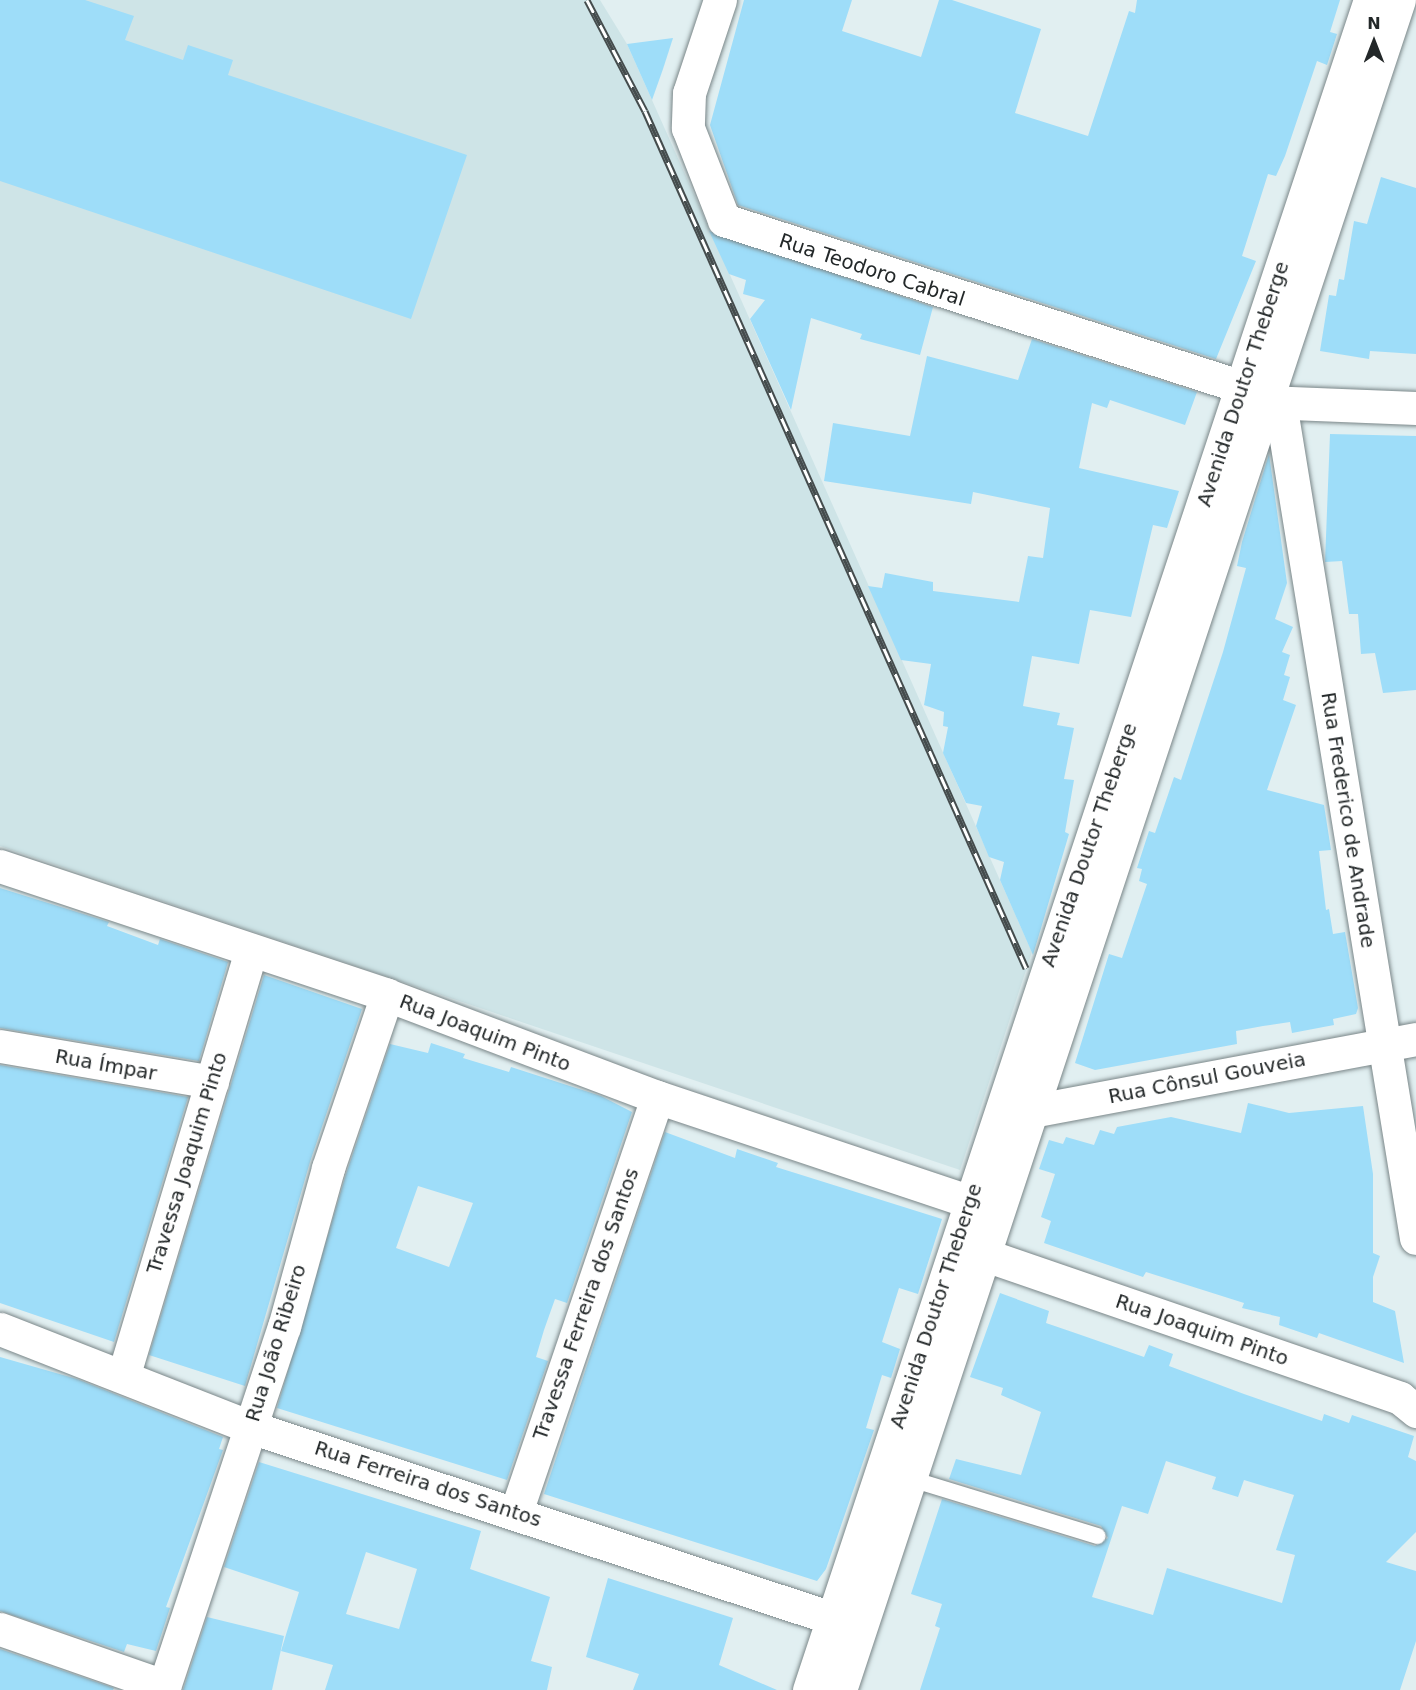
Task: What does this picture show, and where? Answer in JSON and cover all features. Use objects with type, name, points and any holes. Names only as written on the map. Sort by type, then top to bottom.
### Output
[{"type":"street","name":"Rua Teodoro Cabral","points":[[720,0],[688,93],[688,128],[724,220],[751,232],[1263,398],[1416,408]]},
{"type":"street","name":"Avenida Doutor Theberge","points":[[840,1690],[847,1623],[970,1202],[999,1117],[1263,398],[1370,0]]},
{"type":"street","name":"Avenida Doutor Theberge","points":[[809,1690],[847,1623],[910,1479],[1033,1110],[1263,398],[1399,0]]},
{"type":"street","name":"Rua Frederico de Andrade","points":[[1263,398],[1384,1045],[1416,1238]]},
{"type":"street","name":"Rua Joaquim Pinto","points":[[0,866],[252,952],[387,995],[657,1097],[970,1202]]},
{"type":"street","name":"Travessa Joaquim Pinto","points":[[124,1374],[252,952]]},
{"type":"street","name":"Rua João Ribeiro","points":[[163,1688],[284,1328],[328,1168],[387,995]]},
{"type":"street","name":"Rua Cônsul Gouveia","points":[[999,1117],[1416,1039]]},
{"type":"street","name":"Rua Ímpar","points":[[0,1046],[212,1082]]},
{"type":"street","name":"Travessa Ferreira dos Santos","points":[[516,1512],[657,1097]]},
{"type":"street","name":"Rua Joaquim Pinto","points":[[985,1255],[1400,1398],[1416,1411]]},
{"type":"street","name":"Rua Ferreira dos Santos","points":[[0,1329],[124,1374],[250,1427],[516,1512],[847,1623]]},
{"type":"street","points":[[0,1629],[163,1688]]},
{"type":"lane","points":[[910,1479],[1098,1536]]},
{"type":"shaded area","points":[[0,0],[600,0],[627,44],[1032,952],[960,1170],[0,846]]},
{"type":"building","points":[[0,0],[85,0],[134,16],[125,40],[183,60],[188,45],[233,60],[228,75],[467,155],[411,319],[0,181]]},
{"type":"building","points":[[744,0],[852,0],[842,31],[921,57],[939,0],[952,0],[1041,29],[1015,113],[1088,136],[1129,11],[1135,13],[1137,0],[1340,0],[1330,32],[1337,34],[1327,65],[1317,61],[1285,156],[1276,176],[1268,174],[1242,256],[1256,261],[1216,359],[738,205],[710,125]]},
{"type":"building","points":[[673,38],[663,69],[652,100],[627,44]]},
{"type":"building","points":[[1381,177],[1416,188],[1416,354],[1370,351],[1369,359],[1320,351],[1329,295],[1336,296],[1339,279],[1344,280],[1354,221],[1367,224]]},
{"type":"building","points":[[709,231],[933,307],[920,355],[860,339],[862,334],[811,318],[791,410],[750,319],[765,300],[743,294],[746,280],[729,274]]},
{"type":"building","points":[[1032,339],[1197,392],[1185,425],[1110,400],[1107,408],[1092,403],[1079,468],[1179,491],[1167,528],[1153,525],[1131,617],[1090,610],[1079,664],[1032,656],[1023,706],[1060,713],[1057,725],[1074,728],[1064,779],[1074,780],[1065,832],[1069,834],[1033,955],[1000,880],[1004,862],[989,857],[976,826],[982,806],[966,803],[943,753],[948,727],[943,726],[944,712],[924,705],[931,664],[901,660],[868,586],[882,588],[885,573],[933,582],[933,591],[1019,602],[1028,556],[1043,558],[1050,508],[973,492],[971,504],[824,481],[833,423],[910,436],[927,356],[1018,380]]},
{"type":"building","points":[[1330,434],[1416,436],[1416,690],[1383,693],[1375,653],[1361,654],[1358,614],[1349,614],[1342,561],[1325,562]]},
{"type":"building","points":[[1269,454],[1287,583],[1275,619],[1293,627],[1282,652],[1290,655],[1284,675],[1290,677],[1283,700],[1296,705],[1267,790],[1324,805],[1331,850],[1319,851],[1326,910],[1329,909],[1333,934],[1345,932],[1358,1008],[1356,1014],[1333,1019],[1334,1025],[1292,1033],[1290,1022],[1236,1031],[1237,1044],[1095,1070],[1075,1063],[1109,954],[1122,958],[1147,884],[1139,881],[1142,869],[1137,868],[1149,831],[1155,833],[1174,777],[1181,780],[1223,652],[1246,568],[1237,566],[1242,542]]},
{"type":"building","points":[[0,888],[109,922],[107,926],[158,945],[160,939],[228,962],[199,1061],[0,1028]]},
{"type":"building","points":[[264,975],[362,1009],[310,1162],[245,1386],[149,1355]]},
{"type":"building","points":[[431,1043],[465,1054],[463,1058],[509,1072],[511,1067],[601,1096],[632,1112],[567,1303],[555,1299],[544,1330],[536,1357],[548,1361],[507,1480],[277,1408],[346,1174],[390,1044],[428,1053]],"holes":[[[418,1186],[473,1203],[449,1267],[396,1248]]]},
{"type":"building","points":[[0,1065],[188,1097],[114,1342],[0,1303]]},
{"type":"building","points":[[1248,1103],[1289,1113],[1363,1106],[1373,1174],[1373,1253],[1380,1256],[1373,1277],[1373,1302],[1395,1311],[1404,1363],[1319,1333],[1317,1338],[1279,1325],[1280,1317],[1242,1308],[1244,1303],[1146,1272],[1143,1277],[1044,1243],[1051,1221],[1041,1217],[1055,1174],[1039,1169],[1049,1140],[1063,1144],[1066,1137],[1094,1145],[1100,1130],[1114,1134],[1117,1127],[1171,1117],[1241,1133]]},
{"type":"building","points":[[665,1132],[735,1158],[737,1149],[778,1163],[776,1167],[942,1219],[918,1294],[899,1288],[882,1342],[900,1349],[891,1378],[882,1375],[866,1428],[874,1430],[826,1569],[817,1581],[544,1494]]},
{"type":"building","points":[[1000,1293],[1049,1311],[1046,1323],[1144,1357],[1149,1345],[1173,1354],[1169,1366],[1322,1421],[1324,1414],[1349,1423],[1352,1415],[1414,1436],[1408,1457],[1416,1461],[1416,1532],[1386,1562],[1416,1571],[1416,1641],[1400,1690],[920,1690],[940,1628],[935,1626],[942,1604],[911,1594],[942,1499],[1095,1546],[1108,1538],[1101,1526],[949,1479],[956,1459],[1021,1475],[1041,1412],[1001,1395],[1003,1388],[970,1377]],"holes":[[[1166,1461],[1216,1477],[1212,1489],[1238,1497],[1244,1480],[1294,1495],[1276,1550],[1295,1555],[1282,1603],[1167,1568],[1153,1615],[1092,1597],[1122,1506],[1148,1514]]]},
{"type":"building","points":[[0,1357],[77,1379],[223,1437],[219,1449],[223,1450],[166,1607],[170,1608],[156,1651],[127,1644],[124,1652],[0,1611]]},
{"type":"building","points":[[259,1462],[481,1531],[470,1569],[550,1597],[531,1661],[552,1667],[547,1690],[325,1690],[333,1665],[281,1651],[299,1592],[224,1567]],"holes":[[[366,1552],[417,1569],[399,1629],[346,1614]]]},
{"type":"building","points":[[608,1578],[733,1618],[719,1665],[777,1690],[633,1690],[639,1674],[586,1657]]},
{"type":"building","points":[[207,1617],[284,1636],[272,1690],[183,1690]]},
{"type":"building","points":[[0,1649],[114,1688],[113,1690],[0,1690]]},
{"type":"railway","points":[[587,0],[645,111],[1026,968]]}]
